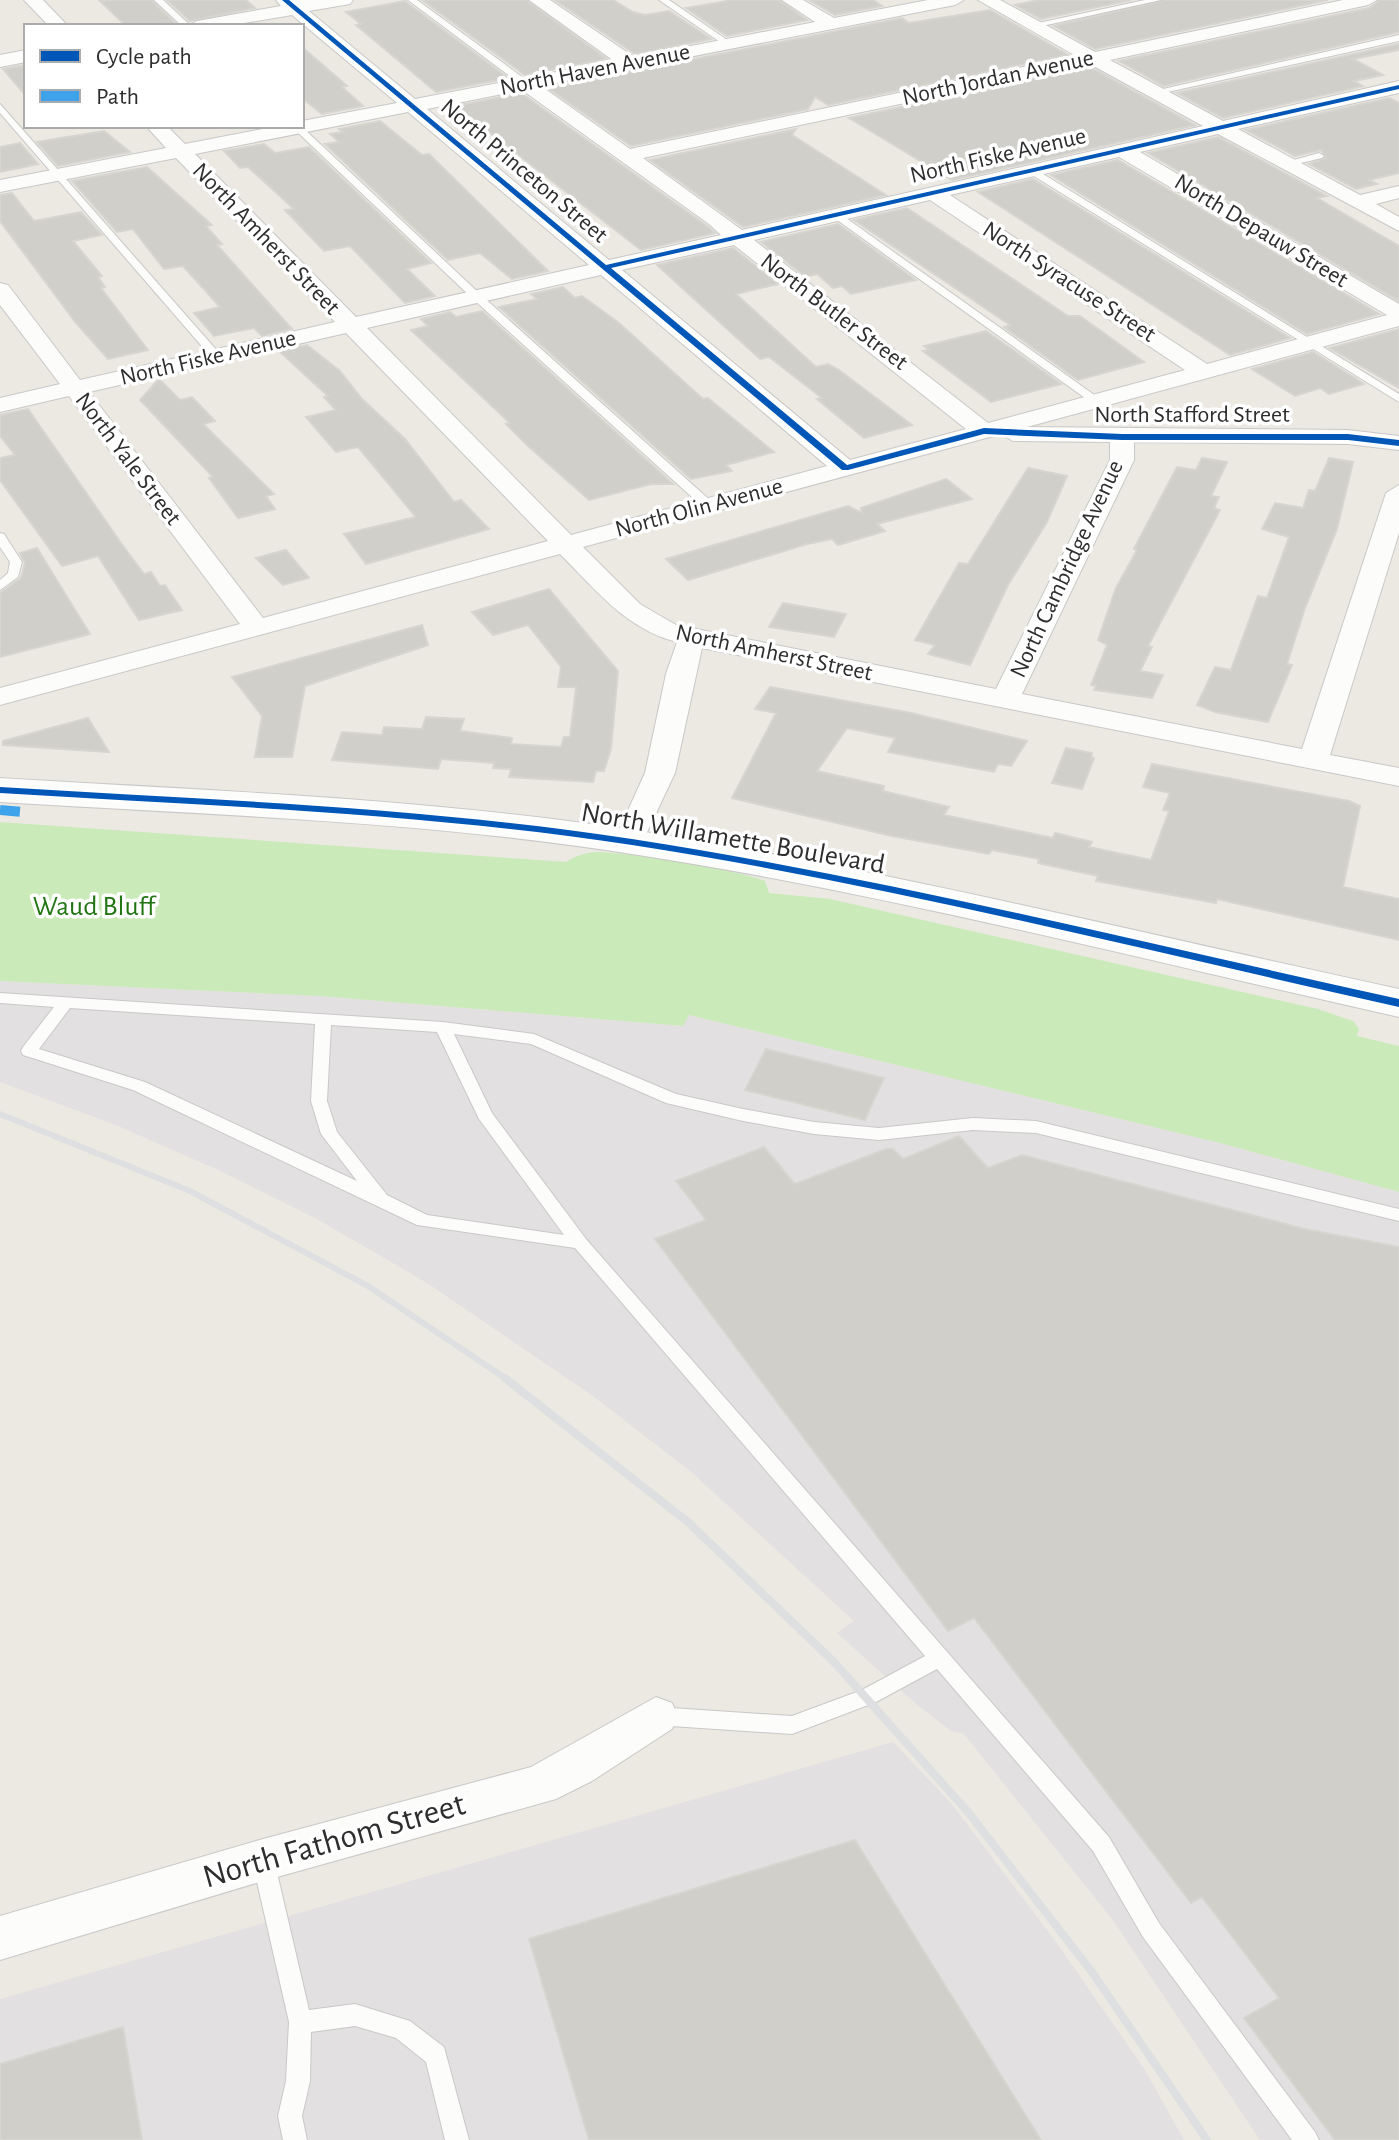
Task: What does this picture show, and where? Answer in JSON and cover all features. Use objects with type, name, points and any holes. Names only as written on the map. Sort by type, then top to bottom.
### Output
[{"type":"main road","name":"North Willamette Boulevard","points":[[0,790],[444,821],[629,841],[850,882],[1399,1003]]},
{"type":"street","points":[[33,0],[57,24]]},
{"type":"street","points":[[205,24],[290,4],[344,0]]},
{"type":"street","points":[[538,0],[630,63]]},
{"type":"street","points":[[791,0],[831,24]]},
{"type":"street","name":"North Haven Avenue","points":[[304,126],[831,24],[920,3],[955,0]]},
{"type":"street","points":[[987,0],[1399,225]]},
{"type":"street","name":"North Jordan Avenue","points":[[629,155],[1368,0]]},
{"type":"street","name":"North Princeton Street","points":[[290,4],[845,468]]},
{"type":"street","points":[[0,61],[24,56]]},
{"type":"street","name":"North Butler Street","points":[[526,84],[539,90],[608,144],[629,155],[984,431]]},
{"type":"street","name":"North Fiske Avenue","points":[[0,405],[1399,87]]},
{"type":"street","name":"North Amherst Street","points":[[158,128],[630,610],[666,631],[1399,777]]},
{"type":"street","name":"North Haven Avenue","points":[[0,186],[292,128]]},
{"type":"street","name":"North Depauw Street","points":[[1122,150],[1399,316]]},
{"type":"street","points":[[1359,202],[1399,192]]},
{"type":"street","name":"North Syracuse Street","points":[[933,193],[1204,372]]},
{"type":"street","name":"North Yale Street","points":[[0,290],[256,627]]},
{"type":"street","name":"North Olin Avenue","points":[[0,697],[1308,344],[1399,316]]},
{"type":"street","name":"North Stafford Street","points":[[984,431],[1122,437],[1348,437],[1399,443]]},
{"type":"street","name":"North Cambridge Avenue","points":[[1005,700],[1122,460],[1122,437]]},
{"type":"street","points":[[1313,761],[1399,493]]},
{"type":"street","points":[[629,841],[660,773],[680,674],[692,638]]},
{"type":"street","name":"North Fathom Street","points":[[0,1938],[263,1860],[540,1785],[576,1767],[656,1716]]},
{"type":"lane","points":[[158,0],[185,24]]},
{"type":"lane","points":[[412,0],[526,84]]},
{"type":"lane","points":[[663,0],[729,44]]},
{"type":"lane","points":[[1033,25],[1157,0]]},
{"type":"lane","points":[[1154,92],[1399,38]]},
{"type":"lane","points":[[0,107],[216,356]]},
{"type":"lane","points":[[298,128],[477,297],[708,505]]},
{"type":"lane","points":[[1288,163],[1319,156]]},
{"type":"lane","points":[[1032,171],[1399,399]]},
{"type":"lane","points":[[836,215],[1096,401]]},
{"type":"lane","points":[[0,537],[16,562],[14,574],[0,586]]},
{"type":"lane","points":[[0,998],[443,1027],[534,1039],[672,1099],[743,1115],[814,1128],[879,1134],[973,1124],[1036,1127],[1399,1215]]},
{"type":"lane","points":[[66,1002],[29,1051],[139,1086],[423,1221],[580,1243]]},
{"type":"lane","points":[[323,1019],[319,1101],[329,1134],[381,1199]]},
{"type":"lane","points":[[443,1027],[485,1115],[580,1243],[1101,1844],[1151,1930],[1307,2140]]},
{"type":"lane","points":[[656,1716],[792,1725],[869,1696],[939,1658]]},
{"type":"lane","points":[[263,1860],[300,2022],[298,2081],[290,2116],[295,2140]]},
{"type":"lane","points":[[300,2022],[355,2015],[402,2029],[436,2055],[457,2140]]},
{"type":"shaded area","points":[[0,981],[320,996],[682,1026],[689,1015],[1224,1144],[1399,1192],[1399,2140],[1260,2140],[1112,1919],[964,1734],[951,1731],[916,1704],[837,1633],[854,1621],[689,1470],[590,1394],[427,1283],[317,1219],[218,1170],[118,1126],[0,1082]]},
{"type":"shaded area","points":[[893,1742],[951,1803],[1056,1942],[1145,2070],[1184,2140],[0,2140],[0,1999]]},
{"type":"green space","name":"Waud Bluff","points":[[0,822],[566,862],[595,852],[655,858],[750,876],[765,881],[769,893],[830,899],[1318,1009],[1353,1021],[1359,1029],[1357,1036],[1399,1046],[1399,1192],[1224,1144],[689,1015],[683,1026],[320,996],[0,981]]},
{"type":"building","points":[[99,0],[151,0],[176,24],[124,24]]},
{"type":"building","points":[[167,0],[246,0],[255,8],[190,21]]},
{"type":"building","points":[[422,0],[526,0],[607,59],[525,75]]},
{"type":"building","points":[[555,0],[613,0],[645,15],[669,11],[711,39],[635,54]]},
{"type":"building","points":[[733,0],[779,0],[807,20],[727,36],[686,8]]},
{"type":"building","points":[[809,0],[873,0],[882,6],[835,15]]},
{"type":"building","points":[[1039,0],[1131,0],[1041,19],[1015,5]]},
{"type":"building","points":[[1164,0],[1328,0],[1095,49],[1054,26]]},
{"type":"building","points":[[1380,0],[1399,0],[1399,32],[1164,86],[1119,61],[1369,8]]},
{"type":"building","points":[[405,1],[508,78],[436,92],[356,25],[361,24],[346,12]]},
{"type":"building","points":[[990,10],[1068,55],[828,105],[815,97],[808,109],[631,146],[548,88],[902,18],[909,23]]},
{"type":"building","points":[[1399,44],[1399,50],[1353,59],[1383,75],[1354,81],[1363,86],[1223,118],[1177,93]]},
{"type":"building","points":[[304,49],[347,86],[342,87],[363,106],[322,114],[304,100]]},
{"type":"building","points":[[24,65],[24,94],[3,69]]},
{"type":"building","points":[[1090,67],[1195,125],[952,180],[849,118]]},
{"type":"building","points":[[521,93],[715,233],[641,250],[455,106]]},
{"type":"building","points":[[1389,98],[1399,103],[1399,173],[1369,180],[1377,184],[1356,189],[1309,164],[1326,158],[1321,150],[1295,156],[1246,130]]},
{"type":"building","points":[[380,121],[422,155],[429,154],[548,271],[512,279],[480,253],[448,260],[325,144],[339,142],[330,134],[343,132],[339,129]]},
{"type":"building","points":[[796,129],[792,135],[886,195],[743,227],[650,160]]},
{"type":"building","points":[[104,131],[130,152],[58,166],[37,142]]},
{"type":"building","points":[[1218,137],[1327,196],[1317,198],[1399,246],[1399,301],[1148,153]]},
{"type":"building","points":[[20,143],[38,164],[0,172],[0,147]]},
{"type":"building","points":[[264,144],[275,153],[309,147],[431,263],[407,269],[435,296],[405,303],[350,246],[324,251],[285,210],[294,209],[248,167],[240,168],[224,151]]},
{"type":"building","points":[[1118,160],[1379,314],[1307,334],[1051,175]]},
{"type":"building","points":[[147,167],[212,225],[206,226],[222,244],[217,245],[292,329],[262,336],[254,328],[214,336],[194,313],[220,307],[183,266],[164,269],[133,229],[117,232],[72,181]]},
{"type":"building","points":[[1033,179],[1290,338],[1230,355],[978,192]]},
{"type":"building","points":[[12,193],[34,221],[81,212],[102,235],[73,241],[102,276],[98,277],[105,287],[101,288],[148,350],[108,359],[76,323],[0,221],[0,195]]},
{"type":"building","points":[[907,208],[1068,316],[1080,316],[1144,362],[1078,380],[1004,327],[1010,325],[854,220]]},
{"type":"building","points":[[838,224],[916,280],[851,294],[842,286],[833,288],[817,274],[806,277],[761,242]]},
{"type":"building","points":[[733,248],[778,284],[736,294],[816,367],[828,364],[839,370],[912,425],[864,438],[817,399],[822,398],[769,357],[760,359],[657,265]]},
{"type":"building","points":[[563,287],[575,298],[582,296],[619,323],[703,399],[708,398],[774,452],[726,465],[732,471],[691,479],[499,307],[537,299],[531,294]]},
{"type":"building","points":[[482,311],[673,484],[651,484],[589,500],[528,446],[506,424],[510,423],[411,330],[428,326],[421,319],[450,312],[456,317]]},
{"type":"building","points":[[1399,329],[1399,388],[1330,348]]},
{"type":"building","points":[[986,331],[1061,384],[991,402],[923,351],[929,350],[924,346]]},
{"type":"building","points":[[307,345],[340,371],[362,399],[405,439],[454,502],[461,500],[489,529],[366,564],[344,534],[416,517],[358,447],[336,452],[306,417],[336,410],[324,397],[328,396],[279,351]]},
{"type":"building","points":[[1313,352],[1364,384],[1329,394],[1320,388],[1295,396],[1252,369]]},
{"type":"building","points":[[159,379],[180,400],[192,397],[215,421],[203,424],[274,494],[266,496],[275,509],[238,518],[209,478],[213,477],[140,400]]},
{"type":"building","points":[[28,409],[144,574],[151,572],[160,586],[165,585],[182,610],[139,620],[98,556],[62,566],[0,480],[0,458],[15,455],[0,436],[0,415]]},
{"type":"building","points":[[1202,458],[1227,462],[1211,496],[1219,497],[1214,508],[1220,510],[1148,646],[1152,647],[1140,671],[1163,675],[1152,698],[1094,690],[1096,686],[1091,685],[1107,645],[1098,640],[1116,588],[1137,550],[1134,549],[1177,467],[1196,470]]},
{"type":"building","points":[[1329,458],[1353,462],[1337,529],[1305,608],[1287,664],[1292,665],[1268,722],[1215,712],[1197,705],[1215,667],[1231,670],[1258,596],[1267,598],[1289,537],[1262,529],[1275,503],[1303,508],[1309,490],[1315,491]]},
{"type":"building","points":[[1028,468],[1067,476],[1047,522],[1008,585],[970,665],[928,654],[935,645],[915,640],[959,563],[968,564]]},
{"type":"building","points":[[946,479],[972,499],[877,524],[885,531],[838,545],[832,539],[807,544],[688,580],[666,559],[848,506],[862,513],[861,508]]},
{"type":"building","points":[[37,548],[90,634],[0,657],[0,593],[21,578],[25,563],[20,553]]},
{"type":"building","points":[[286,550],[309,578],[283,585],[256,558]]},
{"type":"building","points":[[549,589],[618,671],[611,749],[604,771],[596,771],[593,782],[509,777],[511,769],[493,768],[494,763],[441,759],[438,769],[332,760],[342,732],[382,735],[384,727],[422,729],[426,717],[464,719],[460,731],[512,738],[511,744],[561,747],[564,737],[570,737],[576,687],[558,687],[561,667],[528,625],[493,635],[472,612]]},
{"type":"building","points":[[783,603],[846,614],[834,637],[769,627]]},
{"type":"building","points":[[422,625],[428,645],[305,686],[292,757],[255,757],[262,716],[232,677]]},
{"type":"building","points":[[770,687],[911,713],[1027,741],[1011,766],[998,764],[994,772],[888,752],[895,738],[847,728],[817,771],[884,786],[883,791],[949,807],[944,815],[1053,838],[1055,833],[1092,842],[1089,847],[1151,860],[1169,811],[1163,810],[1170,793],[1143,787],[1152,764],[1349,801],[1360,806],[1343,887],[1399,899],[1399,940],[1217,899],[1216,903],[1096,881],[1098,876],[1038,863],[1039,859],[992,850],[989,854],[892,836],[732,798],[776,713],[755,709]]},
{"type":"building","points":[[88,718],[109,752],[3,745],[3,741]]},
{"type":"building","points":[[1066,748],[1092,753],[1091,757],[1094,758],[1082,789],[1052,783]]},
{"type":"building","points":[[766,1049],[884,1078],[865,1120],[745,1090]]},
{"type":"building","points":[[959,1136],[988,1168],[1022,1155],[1305,1229],[1399,1247],[1399,2140],[1335,2140],[1244,2018],[1279,1998],[1202,1897],[1191,1903],[974,1618],[948,1631],[655,1239],[706,1220],[676,1181],[764,1147],[795,1184],[886,1149],[893,1149],[903,1159]]},
{"type":"building","points":[[855,1840],[1041,2140],[589,2140],[529,1939]]},
{"type":"building","points":[[123,2027],[142,2140],[0,2140],[0,2064]]},
{"type":"railway","points":[[0,1114],[190,1191],[368,1286],[508,1380]]},
{"type":"railway","points":[[505,1378],[689,1523],[834,1662],[968,1812],[1092,1972],[1207,2140]]},
{"type":"marked path","points":[[0,810],[23,812]]},
{"type":"cycle path","points":[[285,0],[845,468],[984,431],[1122,437],[1348,437],[1399,443]]},
{"type":"cycle path","points":[[606,267],[1399,87]]},
{"type":"cycle path","points":[[0,790],[396,815],[632,842],[921,896],[1399,1003]]}]
